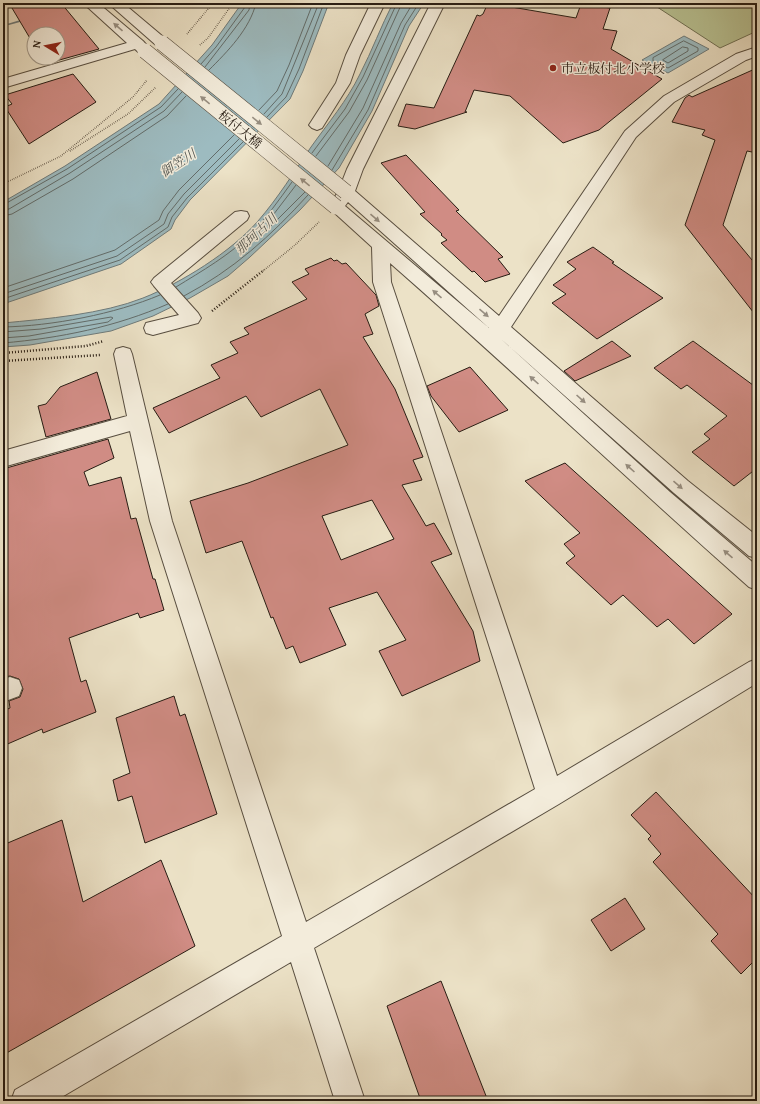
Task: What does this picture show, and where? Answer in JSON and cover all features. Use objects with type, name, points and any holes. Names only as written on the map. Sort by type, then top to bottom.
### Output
[{"type":"street","name":"板付大橋","points":[[90,3],[142,48],[341,200]]},
{"type":"street","name":"板付大橋","points":[[115,3],[341,200]]},
{"type":"street","points":[[317,125],[343,83],[353,55],[378,3]]},
{"type":"street","points":[[341,200],[438,3]]},
{"type":"street","points":[[3,84],[142,48]]},
{"type":"street","points":[[495,333],[630,134],[669,99],[741,58],[757,51]]},
{"type":"street","points":[[341,200],[380,245],[495,333],[663,498],[757,580]]},
{"type":"street","points":[[341,200],[495,333],[757,549]]},
{"type":"street","points":[[153,328],[192,318],[160,282],[241,216]]},
{"type":"street","points":[[380,245],[382,282],[550,795]]},
{"type":"street","points":[[115,347],[138,421],[161,521],[350,1101]]},
{"type":"street","points":[[3,459],[138,421]]},
{"type":"street","points":[[26,1101],[550,795],[757,670]]},
{"type":"path","points":[[183,39],[214,3]]},
{"type":"path","points":[[3,184],[61,156],[133,96],[148,79]]},
{"type":"path","points":[[3,353],[86,346],[115,347]]},
{"type":"green space","points":[[651,3],[757,3],[757,31],[720,48]]},
{"type":"water","name":"御笠川","points":[[242,3],[329,3],[303,71],[290,99],[190,200],[175,220],[171,229],[121,264],[3,304],[3,202],[65,166],[159,104],[212,45]]},
{"type":"water","name":"那珂古川","points":[[393,3],[424,3],[409,26],[372,111],[339,168],[300,210],[250,257],[228,276],[190,298],[153,316],[111,331],[30,345],[3,347],[3,323],[74,315],[127,304],[158,292],[205,266],[247,233],[286,185],[343,103],[355,84]]},
{"type":"water","points":[[684,36],[709,49],[668,73],[642,60]]},
{"type":"building","points":[[9,3],[61,3],[99,49],[66,58],[66,26],[26,26],[26,32]]},
{"type":"building","points":[[488,3],[576,18],[581,4],[610,8],[603,29],[617,31],[611,49],[662,79],[599,130],[563,143],[510,96],[474,90],[465,112],[467,112],[415,129],[398,126],[406,104],[434,108],[477,15],[480,16],[483,14]]},
{"type":"building","points":[[757,68],[757,153],[747,151],[723,225],[757,266],[757,317],[685,225],[715,140],[702,135],[705,130],[672,122],[685,98],[689,95],[692,97]]},
{"type":"building","points":[[73,74],[96,102],[29,144],[5,107],[12,104],[5,95]]},
{"type":"building","points":[[406,155],[459,210],[456,211],[503,257],[498,259],[510,274],[485,282],[441,243],[447,240],[420,214],[425,212],[381,163]]},
{"type":"building","points":[[593,247],[614,262],[612,263],[663,298],[597,339],[552,303],[566,294],[553,285],[576,269],[567,262]]},
{"type":"building","points":[[331,258],[342,264],[346,263],[376,295],[379,306],[365,314],[373,334],[363,337],[395,389],[423,457],[413,460],[422,480],[402,485],[426,526],[434,523],[452,554],[431,562],[473,631],[480,661],[402,696],[379,651],[406,640],[377,592],[329,608],[346,645],[300,663],[293,646],[286,649],[273,617],[271,618],[242,541],[206,553],[190,501],[248,483],[348,445],[320,389],[261,417],[246,396],[169,433],[153,408],[220,378],[211,365],[238,353],[230,342],[249,334],[244,328],[307,299],[292,282],[309,274],[305,269]],"holes":[[[372,500],[394,539],[341,560],[322,516]]]},
{"type":"building","points":[[612,341],[631,356],[575,381],[564,371]]},
{"type":"building","points":[[693,341],[757,388],[757,468],[734,486],[692,452],[710,439],[704,434],[727,416],[687,385],[681,389],[654,368]]},
{"type":"building","points":[[470,367],[508,410],[459,432],[431,396],[427,386]]},
{"type":"building","points":[[97,372],[111,419],[46,437],[38,406],[46,404],[60,387]]},
{"type":"building","points":[[108,439],[114,458],[84,472],[89,486],[121,477],[131,519],[136,518],[153,579],[155,579],[164,610],[140,618],[138,613],[69,638],[81,682],[86,680],[96,712],[43,733],[42,729],[3,746],[3,711],[10,708],[9,701],[20,697],[23,689],[19,679],[10,676],[4,677],[3,674],[3,469]]},
{"type":"building","points":[[565,463],[732,614],[694,644],[668,619],[657,627],[623,595],[611,605],[566,563],[575,556],[564,544],[580,533],[525,481]]},
{"type":"building","points":[[174,696],[180,716],[185,714],[217,814],[145,843],[132,796],[118,801],[113,780],[130,773],[116,718]]},
{"type":"building","points":[[656,792],[757,900],[757,958],[741,974],[711,941],[718,934],[653,862],[661,854],[648,839],[651,836],[631,815]]},
{"type":"building","points":[[62,820],[83,902],[161,860],[195,946],[3,1055],[3,845]]},
{"type":"building","points":[[625,898],[645,929],[611,951],[591,920]]},
{"type":"building","points":[[441,981],[488,1101],[421,1101],[387,1006]]},
{"type":"waterway","points":[[9,24],[29,19]]},
{"type":"place","name":"市立板付北小学校","points":[[553,68]]}]
